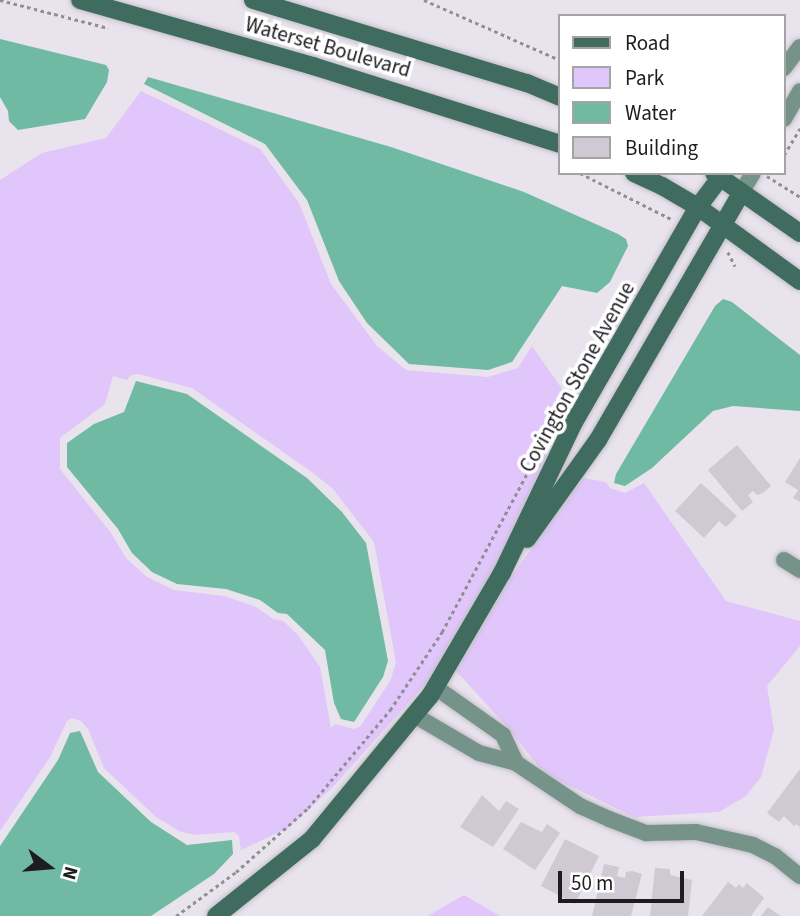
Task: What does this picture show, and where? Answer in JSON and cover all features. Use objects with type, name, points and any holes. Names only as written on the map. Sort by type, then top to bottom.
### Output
[{"type":"street","name":"Waterset Boulevard","points":[[80,0],[313,65],[558,143]]},
{"type":"street","name":"Waterset Boulevard","points":[[253,0],[527,83],[558,96]]},
{"type":"street","points":[[786,65],[800,47]]},
{"type":"street","points":[[786,115],[800,91]]},
{"type":"street","points":[[638,175],[698,207],[800,281]]},
{"type":"street","points":[[719,175],[800,233]]},
{"type":"street","name":"Covington Stone Avenue","points":[[220,915],[312,839],[435,687],[502,573],[573,424],[719,175]]},
{"type":"street","points":[[741,193],[760,175]]},
{"type":"street","name":"Covington Stone Avenue","points":[[502,573],[598,440],[741,193]]},
{"type":"street","points":[[785,560],[800,570]]},
{"type":"street","points":[[435,687],[503,735],[516,763]]},
{"type":"street","points":[[414,715],[479,753],[516,763],[580,806],[609,819],[646,834],[696,832],[752,845],[775,856],[800,876]]},
{"type":"path","points":[[0,0],[113,29]]},
{"type":"path","points":[[424,0],[558,59]]},
{"type":"path","points":[[786,152],[800,128]]},
{"type":"path","points":[[584,175],[672,220]]},
{"type":"path","points":[[760,175],[771,178],[800,197]]},
{"type":"path","points":[[728,252],[735,266]]},
{"type":"path","points":[[176,916],[247,863],[308,808],[390,710],[442,632],[548,433]]},
{"type":"green space","points":[[141,91],[260,149],[299,203],[331,284],[377,346],[406,370],[488,377],[518,368],[532,346],[562,389],[547,456],[494,568],[427,682],[331,789],[288,828],[241,850],[239,836],[234,832],[194,835],[179,831],[156,817],[104,768],[88,729],[81,721],[72,718],[67,721],[50,757],[0,831],[0,180],[42,153],[106,138]],"holes":[[[138,374],[192,388],[333,489],[374,542],[396,663],[390,681],[360,727],[353,729],[335,724],[331,728],[320,667],[298,635],[283,621],[273,619],[256,607],[224,596],[174,590],[147,577],[126,558],[111,533],[60,469],[60,438],[105,404],[113,376],[127,380],[131,375]]]},
{"type":"green space","points":[[583,478],[606,482],[610,488],[625,493],[644,483],[726,601],[800,621],[800,646],[767,686],[774,730],[761,777],[746,796],[719,812],[634,817],[556,779],[540,768],[456,671],[511,577]]},
{"type":"green space","points":[[464,895],[500,916],[428,916],[443,907]]},
{"type":"water","points":[[0,39],[106,65],[109,70],[107,82],[85,119],[18,130],[9,121],[8,111],[0,97]]},
{"type":"water","points":[[148,77],[391,147],[524,192],[618,234],[626,239],[628,246],[610,282],[597,293],[562,286],[512,362],[488,370],[409,364],[367,323],[339,281],[307,200],[265,144],[144,84]]},
{"type":"water","points":[[723,299],[732,302],[800,355],[800,411],[733,406],[713,411],[652,468],[625,486],[614,483],[616,474],[715,306]]},
{"type":"water","points":[[136,381],[187,394],[307,478],[342,512],[366,543],[388,661],[383,677],[354,722],[341,719],[334,703],[325,650],[287,614],[278,613],[260,600],[226,589],[177,584],[152,572],[132,553],[118,529],[67,467],[67,443],[94,424],[124,412]]},
{"type":"water","points":[[80,731],[98,772],[151,822],[187,845],[232,840],[233,854],[214,874],[151,916],[0,916],[0,846],[58,760],[70,733]]},
{"type":"building","points":[[737,445],[771,486],[763,493],[757,495],[753,491],[748,495],[753,502],[742,511],[708,470]]},
{"type":"building","points":[[800,458],[800,502],[793,498],[798,490],[785,482]]},
{"type":"building","points":[[701,483],[737,516],[726,527],[719,521],[704,538],[675,511]]},
{"type":"building","points":[[800,769],[800,827],[796,824],[794,826],[784,816],[779,822],[767,813]]},
{"type":"building","points":[[482,795],[499,811],[506,801],[519,809],[493,847],[460,827]]},
{"type":"building","points":[[521,822],[542,832],[547,824],[560,833],[535,870],[503,849]]},
{"type":"building","points":[[565,839],[599,856],[575,904],[541,886]]},
{"type":"building","points":[[604,864],[619,867],[617,876],[625,878],[626,872],[632,871],[642,874],[631,916],[592,916]]},
{"type":"building","points":[[655,868],[670,869],[670,875],[692,880],[688,916],[650,916]]},
{"type":"building","points":[[728,882],[736,888],[739,884],[743,888],[747,883],[764,898],[751,916],[702,916]]},
{"type":"building","points":[[768,907],[776,913],[781,916],[761,916]]}]
